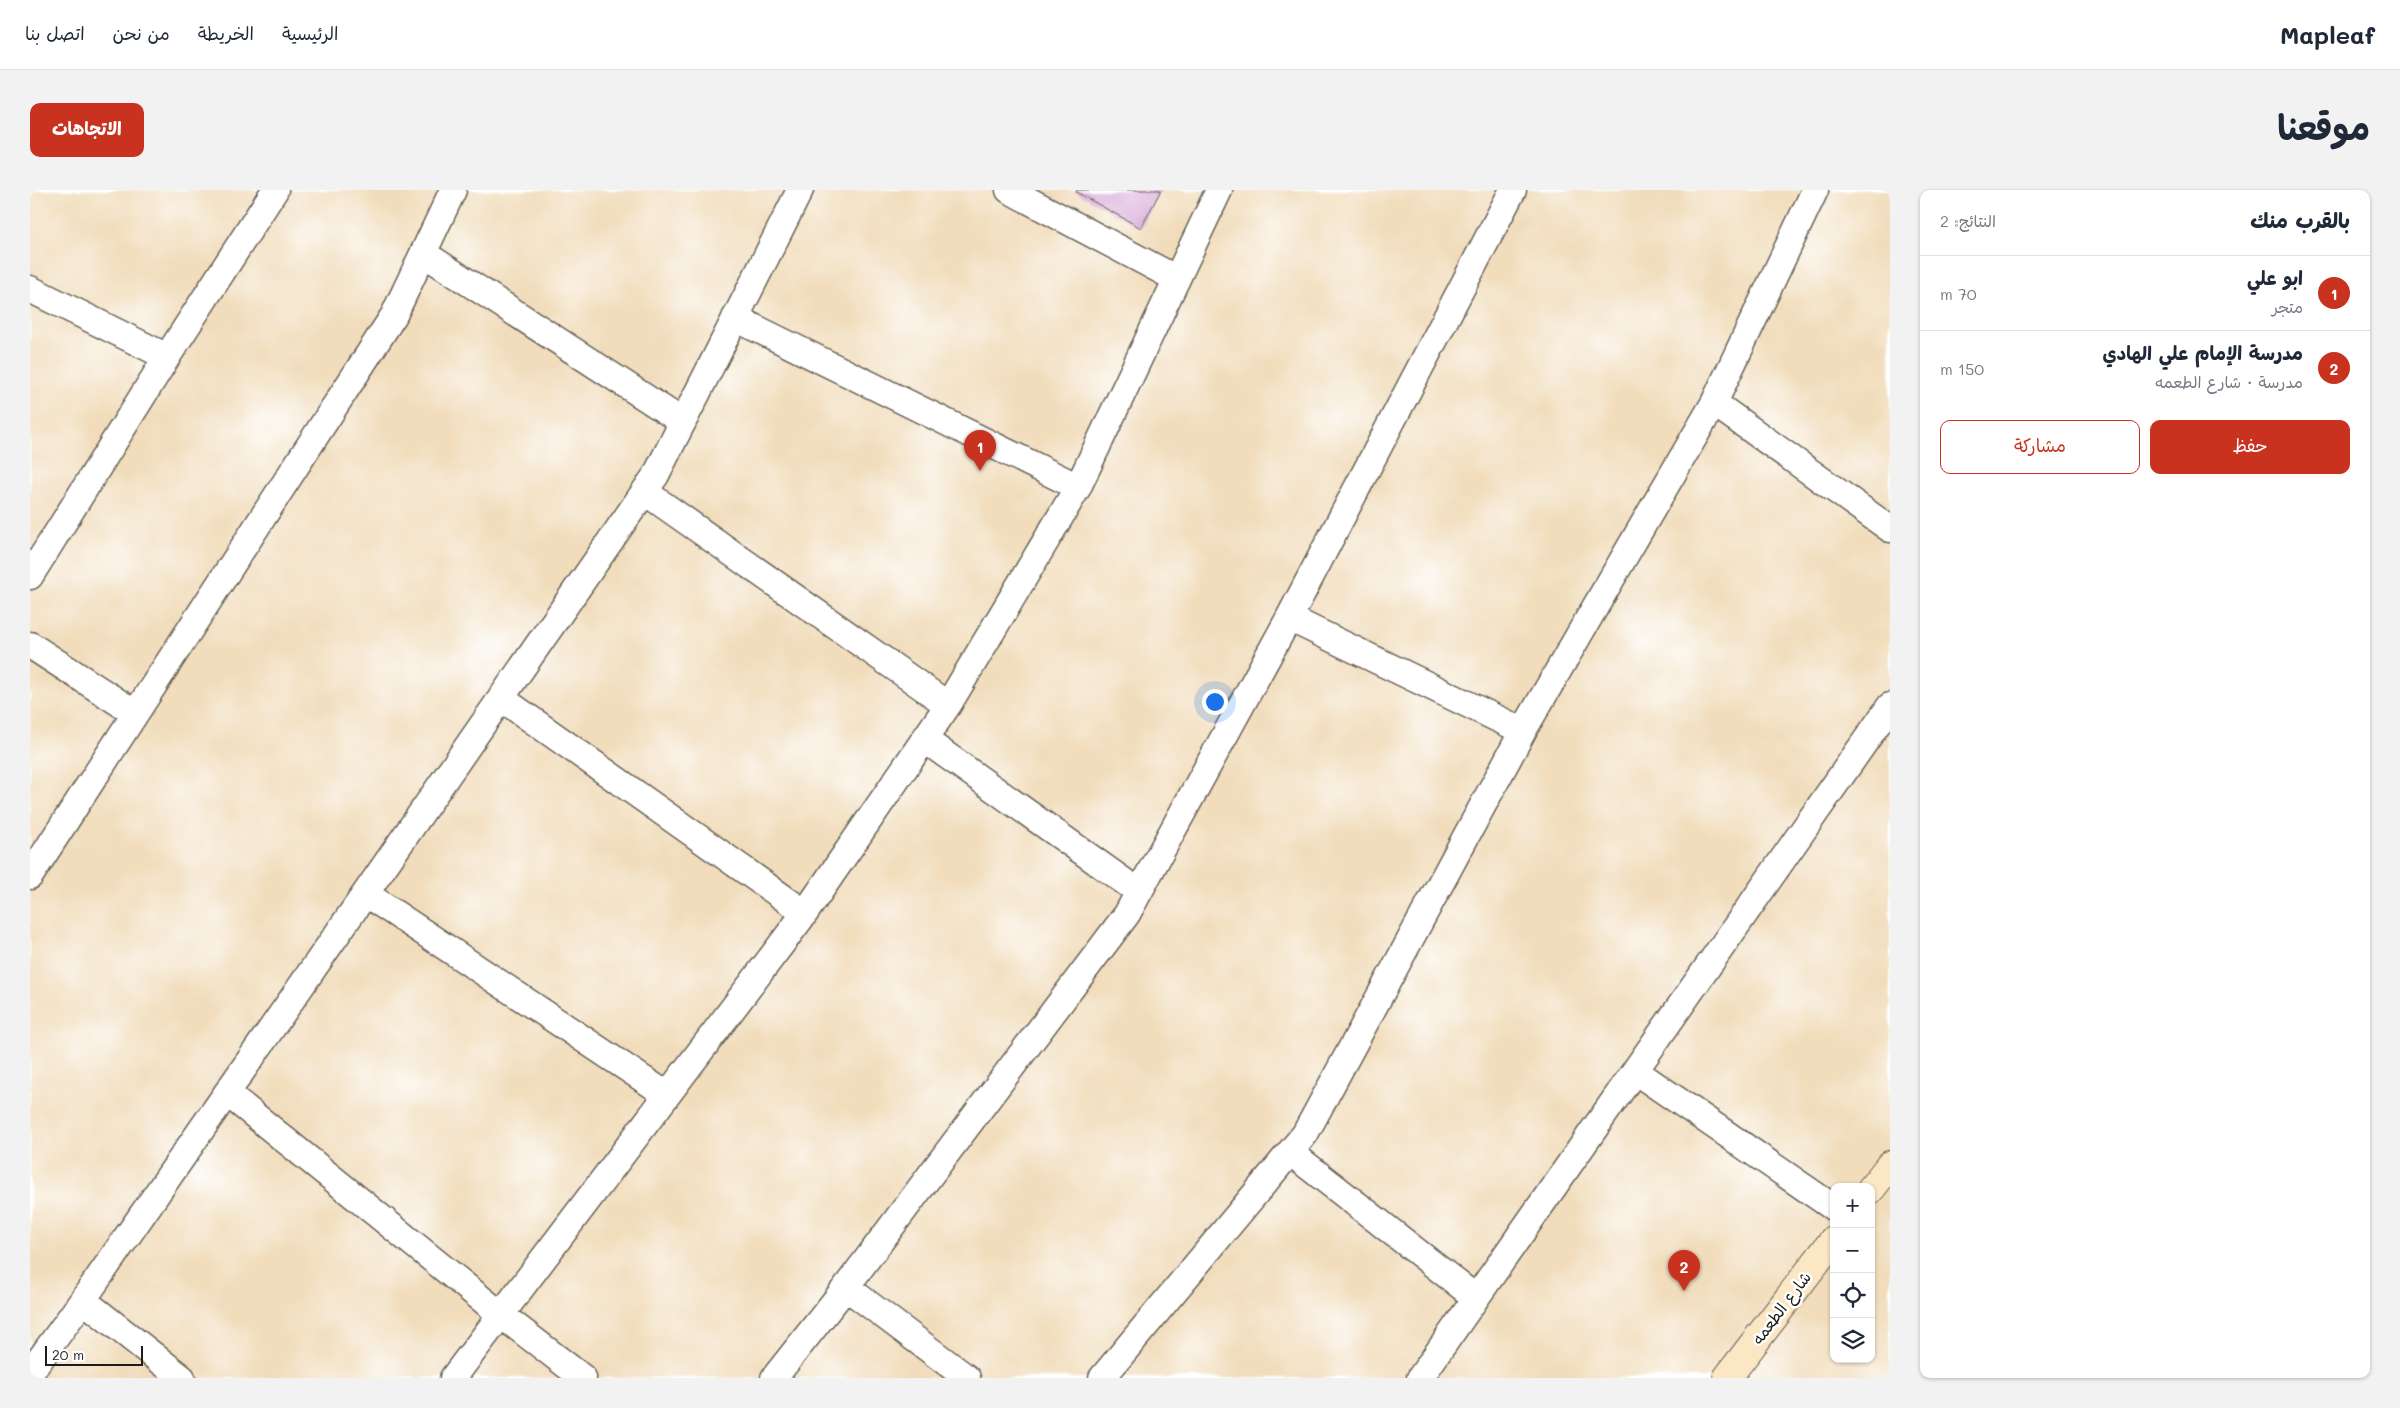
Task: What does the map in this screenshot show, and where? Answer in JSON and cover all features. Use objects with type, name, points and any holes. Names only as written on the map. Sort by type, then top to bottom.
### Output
[{"type":"main road","points":[[1875,1185],[1890,1165]]},
{"type":"main road","name":"شارع الطعمه","points":[[1727,1378],[1830,1244]]},
{"type":"street","points":[[32,570],[166,357],[275,190]]},
{"type":"street","points":[[30,876],[394,315],[453,190]]},
{"type":"street","points":[[30,1373],[84,1300],[645,492],[656,475],[800,190]]},
{"type":"street","points":[[1009,190],[1177,279]]},
{"type":"street","points":[[453,1378],[806,913],[948,705],[1078,487],[1219,190]]},
{"type":"street","points":[[774,1378],[846,1287],[1127,914],[1289,618],[1513,190]]},
{"type":"street","points":[[1102,1378],[1305,1134],[1523,731],[1714,403],[1815,190]]},
{"type":"street","points":[[423,253],[683,422]]},
{"type":"street","points":[[30,289],[166,357]]},
{"type":"street","points":[[735,318],[1078,487]]},
{"type":"street","points":[[1714,403],[1890,528]]},
{"type":"street","points":[[645,492],[948,705]]},
{"type":"street","points":[[1289,618],[1523,731]]},
{"type":"street","points":[[30,645],[136,713]]},
{"type":"street","points":[[501,698],[806,913]]},
{"type":"street","points":[[1420,1378],[1890,706]]},
{"type":"street","points":[[925,740],[1139,892]]},
{"type":"street","points":[[366,894],[667,1095]]},
{"type":"street","points":[[1635,1071],[1830,1205]]},
{"type":"street","points":[[227,1094],[500,1314],[583,1378]]},
{"type":"street","points":[[1290,1152],[1476,1298]]},
{"type":"street","points":[[846,1287],[967,1378]]},
{"type":"street","points":[[84,1300],[182,1378]]},
{"type":"building","points":[[1077,190],[1161,190],[1141,228],[1076,192]]},
{"type":"place","name":"ابو علي","points":[[980,471]]},
{"type":"place","name":"مدرسة الإمام علي الهادي","points":[[1684,1291]]}]
